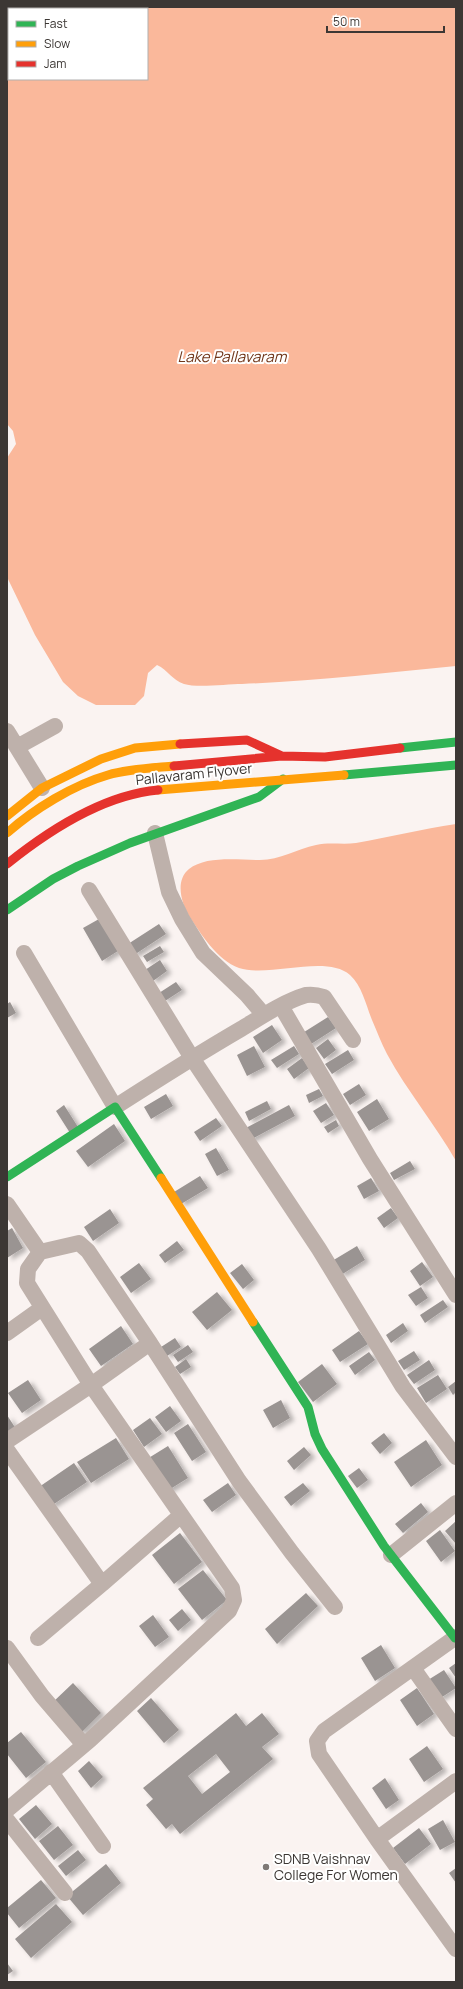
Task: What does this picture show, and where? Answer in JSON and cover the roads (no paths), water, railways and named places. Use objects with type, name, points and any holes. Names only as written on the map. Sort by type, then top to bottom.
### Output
[{"type":"street","points":[[17,747],[55,726]]},
{"type":"street","points":[[7,731],[42,788]]},
{"type":"street","points":[[7,816],[42,788],[101,759],[135,748],[205,741],[247,740],[282,756]]},
{"type":"street","name":"Pallavaram Flyover","points":[[7,833],[24,818],[79,786],[108,775],[154,768],[282,756],[325,757],[456,742]]},
{"type":"street","name":"Pallavaram Flyover","points":[[7,864],[43,835],[93,809],[123,797],[152,791],[283,779],[344,776],[456,765]]},
{"type":"street","points":[[7,910],[53,879],[78,866],[155,833],[259,797],[283,779]]},
{"type":"street","points":[[155,833],[169,892],[182,920],[203,953],[247,995],[264,1016]]},
{"type":"street","points":[[89,890],[192,1058],[319,1249],[403,1387],[456,1457]]},
{"type":"street","points":[[24,953],[115,1107],[308,1407],[315,1434],[322,1448],[391,1555],[455,1637],[324,1731],[317,1741],[319,1754],[377,1839],[451,1931],[456,1949]]},
{"type":"street","points":[[7,1177],[192,1058],[281,1006],[306,996],[316,994],[324,997],[353,1040]]},
{"type":"street","points":[[281,1006],[370,1159],[456,1295]]},
{"type":"street","points":[[9,1210],[40,1252]]},
{"type":"street","points":[[7,1810],[84,1745],[229,1611],[234,1600],[232,1588],[180,1516],[91,1385],[27,1283],[28,1269],[40,1252],[78,1243],[88,1251],[150,1343],[239,1481],[292,1554],[335,1607]]},
{"type":"street","points":[[7,1333],[42,1308]]},
{"type":"street","points":[[7,1441],[91,1385],[150,1343]]},
{"type":"street","points":[[7,1450],[102,1584]]},
{"type":"street","points":[[391,1555],[456,1502]]},
{"type":"street","points":[[38,1638],[180,1516]]},
{"type":"street","points":[[7,1648],[42,1696],[84,1745]]},
{"type":"street","points":[[413,1668],[456,1729]]},
{"type":"street","points":[[51,1772],[103,1846]]},
{"type":"street","points":[[377,1839],[456,1781]]},
{"type":"street","points":[[7,1820],[65,1893]]},
{"type":"water","name":"Lake Pallavaram","points":[[7,7],[456,7],[456,666],[322,679],[204,686],[184,684],[173,678],[157,665],[148,673],[144,696],[135,705],[96,705],[78,696],[63,682],[35,635],[7,577],[7,458],[16,444],[13,431],[7,424]]},
{"type":"water","points":[[456,824],[456,1161],[387,1054],[361,990],[354,979],[340,969],[327,966],[251,970],[239,968],[231,964],[210,946],[189,916],[182,898],[181,885],[182,879],[189,869],[204,862],[223,859],[267,860],[316,845],[356,843]]},
{"type":"place","name":"SDNB Vaishnav College For Women","points":[[266,1867]]}]
